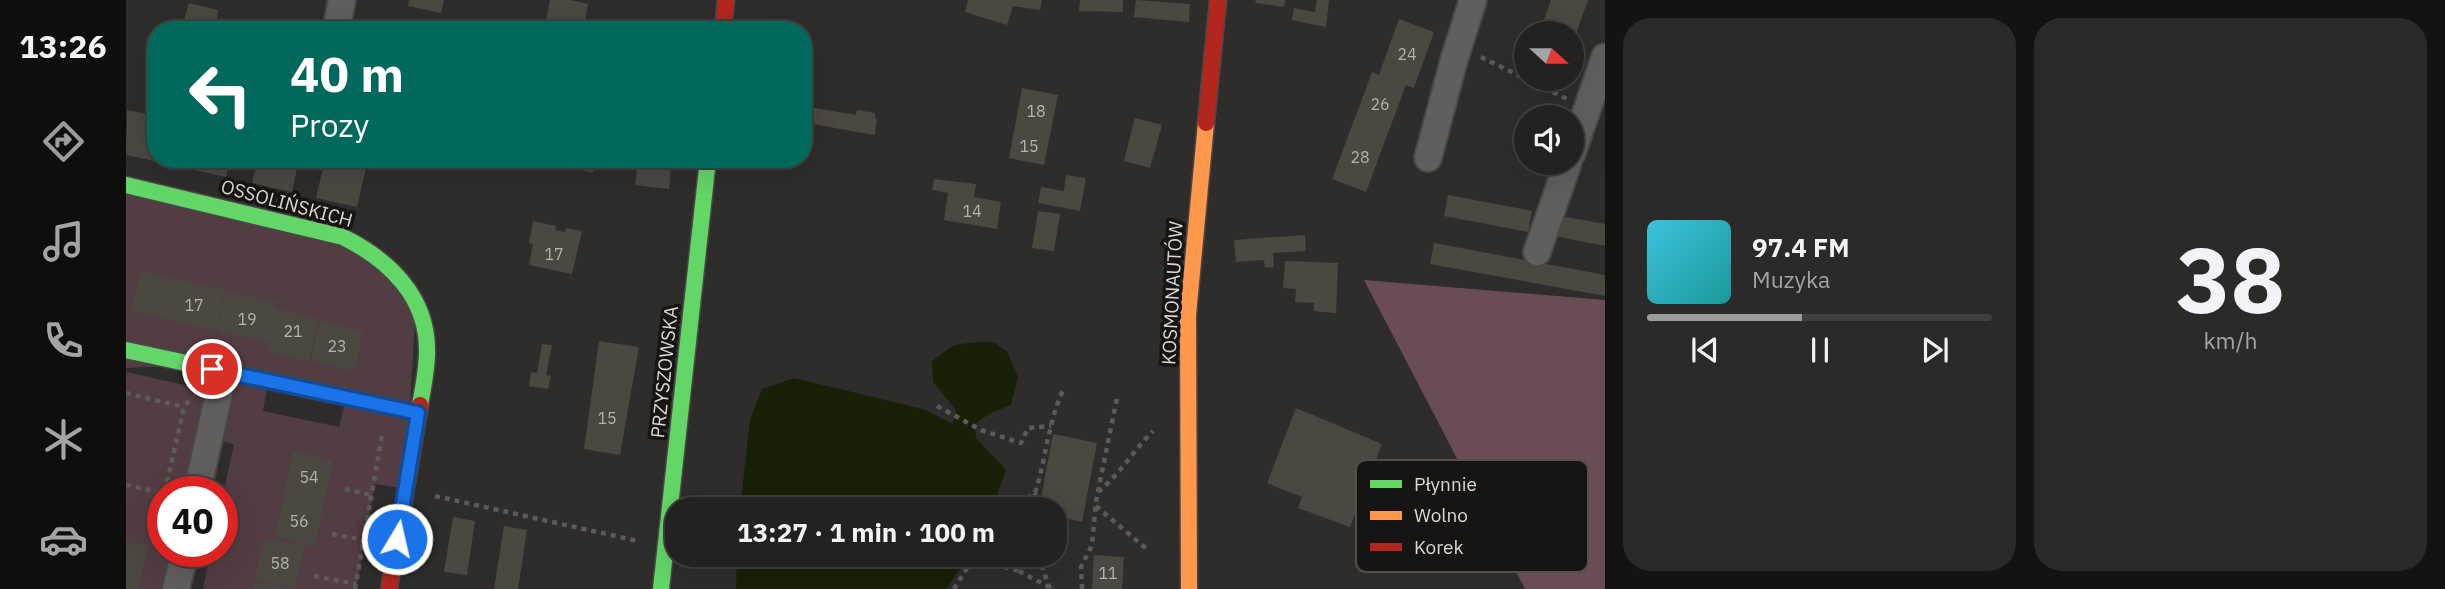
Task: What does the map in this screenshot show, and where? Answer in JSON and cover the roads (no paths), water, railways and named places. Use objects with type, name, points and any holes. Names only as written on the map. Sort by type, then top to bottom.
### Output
[{"type":"street","points":[[724,21],[726,0]]},
{"type":"street","name":"KOSMONAUTÓW","points":[[1189,589],[1188,315],[1218,0]]},
{"type":"street","points":[[1428,158],[1454,60],[1474,0]]},
{"type":"street","points":[[1584,118],[1605,57]]},
{"type":"street","name":"PRZYSZOWSKA","points":[[661,589],[707,168]]},
{"type":"street","points":[[1537,252],[1564,175]]},
{"type":"street","name":"OSSOLIŃSKICH","points":[[126,185],[344,237],[372,252],[395,272],[408,288],[423,323],[428,343],[425,377],[389,589]]},
{"type":"street","points":[[126,350],[418,413]]},
{"type":"street","points":[[201,476],[224,371]]},
{"type":"street","points":[[176,589],[181,567]]}]
